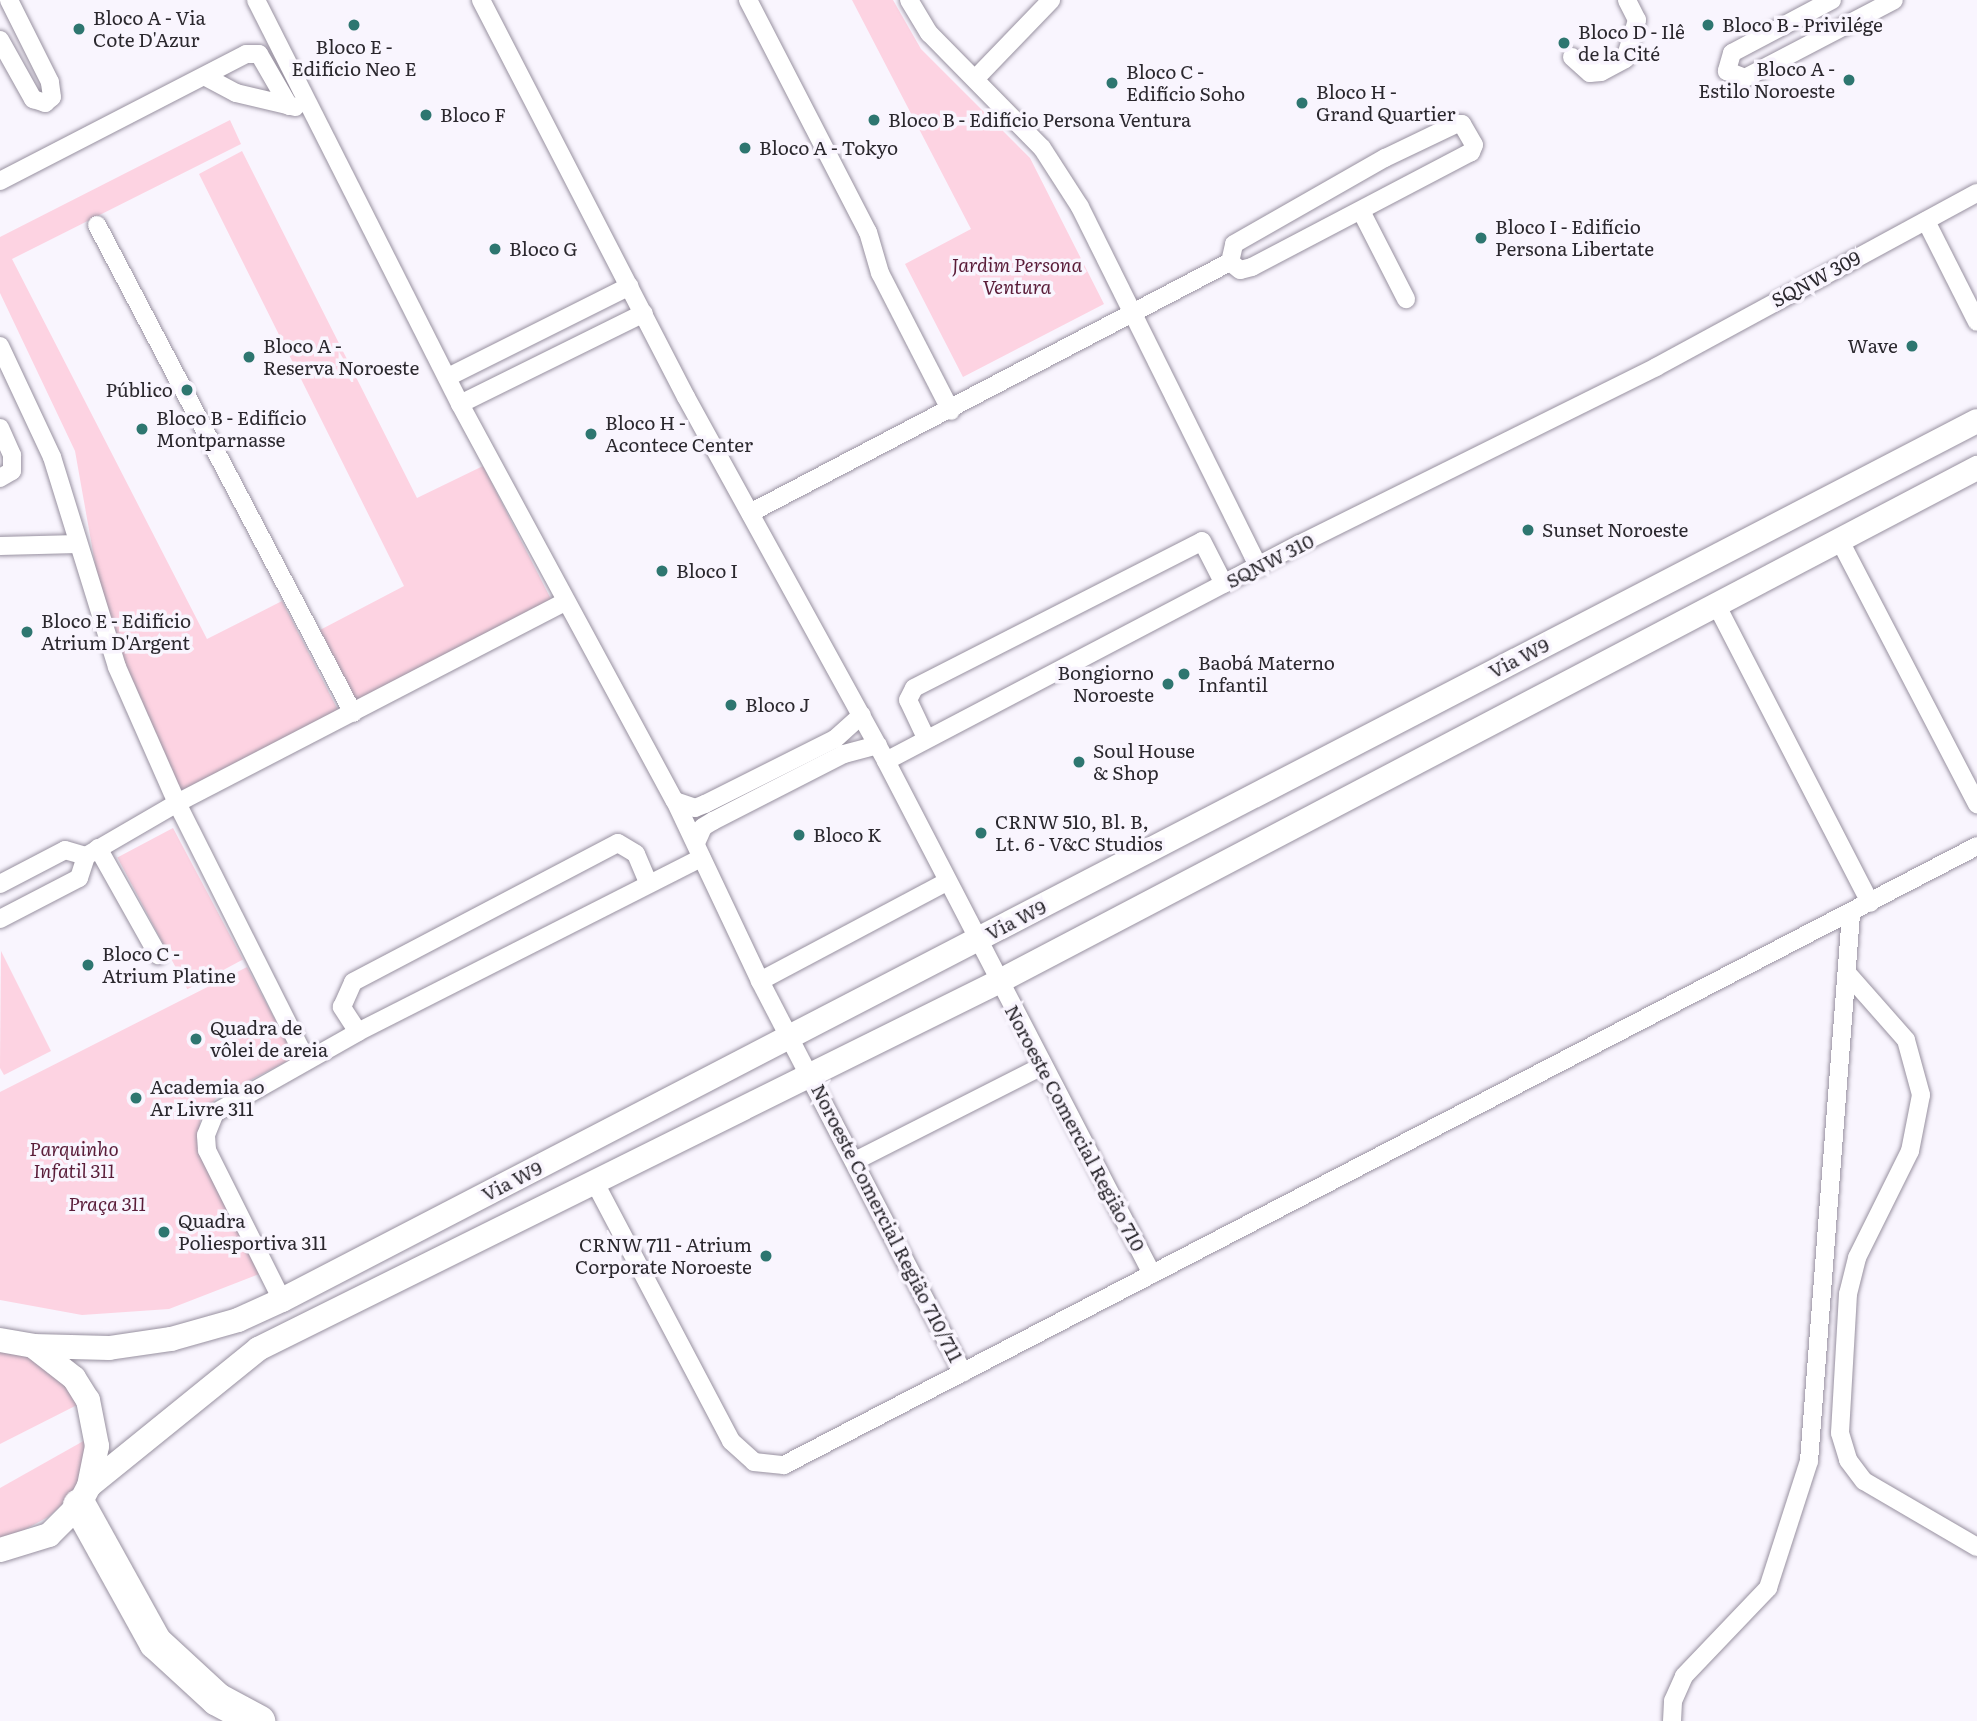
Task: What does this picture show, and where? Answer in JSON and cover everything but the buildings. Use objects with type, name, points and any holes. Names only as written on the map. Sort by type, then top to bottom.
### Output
[{"type":"highway","points":[[84,1495],[155,1642],[217,1699],[258,1721]]},
{"type":"street","points":[[0,40],[33,99],[45,103],[52,97],[50,82],[9,0]]},
{"type":"street","name":"Noroeste Comercial Região 710/711","points":[[256,0],[460,404],[675,801],[760,981],[963,1371]]},
{"type":"street","name":"Noroeste Comercial Região 710","points":[[481,0],[750,513],[862,715],[946,882],[1152,1274]]},
{"type":"street","points":[[748,0],[868,232],[880,273],[951,411]]},
{"type":"street","points":[[909,0],[929,33],[977,77],[1042,148],[1080,207],[1130,313],[1259,567]]},
{"type":"street","points":[[977,77],[1051,0]]},
{"type":"street","points":[[1572,57],[1590,73],[1616,66],[1631,51],[1637,20],[1627,0]]},
{"type":"street","points":[[1832,0],[1732,53],[1727,71],[1745,78],[1894,0]]},
{"type":"street","points":[[0,181],[253,52],[270,70],[289,106]]},
{"type":"street","points":[[206,77],[236,93],[289,106],[311,108]]},
{"type":"street","points":[[1462,124],[1474,145],[1471,152],[1252,267],[1240,270],[1230,262],[1234,244],[1385,158],[1462,124]]},
{"type":"street","name":"SQNW 309","points":[[1656,367],[1977,192]]},
{"type":"street","points":[[1361,211],[1406,299]]},
{"type":"street","points":[[1926,221],[1977,322]]},
{"type":"street","points":[[97,225],[353,713]]},
{"type":"street","points":[[750,513],[951,411],[1130,313],[1230,262]]},
{"type":"street","points":[[447,377],[630,286]]},
{"type":"street","points":[[460,404],[644,313]]},
{"type":"street","points":[[0,346],[5,369],[52,457],[117,667],[177,803],[306,1059]]},
{"type":"street","name":"SQNW 310","points":[[699,850],[703,827],[844,754],[882,753],[926,738],[1224,584],[1656,367]]},
{"type":"street","name":"Via W9","points":[[0,1340],[33,1346],[109,1348],[171,1339],[238,1320],[282,1300],[1977,421]]},
{"type":"street","points":[[0,428],[12,456],[12,471],[0,478]]},
{"type":"street","name":"Via W9","points":[[0,1550],[49,1535],[84,1495],[258,1349],[998,982],[1977,468]]},
{"type":"street","points":[[926,738],[908,699],[914,688],[1202,541],[1224,584]]},
{"type":"street","points":[[1840,541],[1977,804]]},
{"type":"street","points":[[0,546],[78,544]]},
{"type":"street","points":[[0,919],[79,878],[92,852],[177,803],[565,602]]},
{"type":"street","points":[[1717,606],[1870,902]]},
{"type":"street","points":[[675,801],[695,808],[705,804],[835,739],[862,715]]},
{"type":"street","points":[[358,1032],[342,1007],[353,982],[618,843],[636,854],[648,882]]},
{"type":"street","points":[[594,1181],[731,1441],[754,1462],[784,1465],[1851,914],[1977,846]]},
{"type":"street","points":[[0,884],[65,850],[92,852]]},
{"type":"street","points":[[282,1300],[207,1150],[206,1135],[215,1113],[306,1059],[648,882],[699,850]]},
{"type":"street","points":[[92,852],[158,955]]},
{"type":"street","points":[[760,981],[946,882]]},
{"type":"street","points":[[1672,1721],[1673,1701],[1684,1676],[1768,1588],[1809,1461],[1851,914]]},
{"type":"street","points":[[1847,973],[1906,1040],[1921,1095],[1910,1151],[1857,1258],[1848,1294],[1840,1433],[1848,1460],[1864,1481],[1977,1547]]},
{"type":"street","points":[[855,1161],[1042,1066]]},
{"type":"street","points":[[33,1346],[55,1359],[88,1400],[97,1446],[84,1495]]},
{"type":"green space","name":"Jardim Persona Ventura","points":[[852,0],[893,0],[921,49],[1030,158],[1104,304],[963,377],[905,264],[971,229]]},
{"type":"green space","points":[[230,120],[241,144],[12,259],[207,639],[282,601],[339,712],[176,793],[114,670],[75,451],[0,293],[0,237]]},
{"type":"green space","points":[[242,151],[417,498],[483,466],[552,601],[358,704],[320,630],[404,586],[199,174]]},
{"type":"green space","points":[[173,828],[243,960],[187,989],[117,858]]},
{"type":"green space","points":[[1,951],[51,1051],[4,1075],[0,1068]]},
{"type":"green space","name":"Praça 311","points":[[247,967],[295,1057],[216,1098],[200,1120],[199,1153],[259,1274],[169,1309],[82,1315],[0,1300],[0,1092]]},
{"type":"green space","points":[[0,1346],[37,1359],[61,1378],[79,1404],[0,1444]]},
{"type":"green space","points":[[87,1439],[79,1482],[65,1502],[48,1517],[0,1543],[0,1488]]},
{"type":"place","name":"Bloco E - Edifício Neo E","points":[[354,25]]},
{"type":"place","name":"Bloco B - Privilége","points":[[1708,25]]},
{"type":"place","name":"Bloco A - Via Cote D'Azur","points":[[79,29]]},
{"type":"place","name":"Bloco D - Ilê de la Cité","points":[[1564,43]]},
{"type":"place","name":"Bloco A - Estilo Noroeste","points":[[1849,80]]},
{"type":"place","name":"Bloco C - Edifício Soho","points":[[1112,83]]},
{"type":"place","name":"Bloco H - Grand Quartier","points":[[1302,103]]},
{"type":"place","name":"Bloco F","points":[[426,115]]},
{"type":"place","name":"Bloco B - Edifício Persona Ventura","points":[[874,120]]},
{"type":"place","name":"Bloco A - Tokyo","points":[[745,148]]},
{"type":"place","name":"Bloco I - Edifício Persona Libertate","points":[[1481,238]]},
{"type":"place","name":"Bloco G","points":[[495,249]]},
{"type":"place","name":"Wave","points":[[1912,346]]},
{"type":"place","name":"Bloco A - Reserva Noroeste","points":[[249,357]]},
{"type":"place","name":"Público","points":[[187,390]]},
{"type":"place","name":"Bloco B - Edifício Montparnasse","points":[[142,429]]},
{"type":"place","name":"Bloco H - Acontece Center","points":[[591,434]]},
{"type":"place","name":"Sunset Noroeste","points":[[1528,530]]},
{"type":"place","name":"Bloco I","points":[[662,571]]},
{"type":"place","name":"Bloco E - Edifício Atrium D'Argent","points":[[27,632]]},
{"type":"place","name":"Baobá Materno Infantil","points":[[1184,674]]},
{"type":"place","name":"Bongiorno Noroeste","points":[[1168,684]]},
{"type":"place","name":"Bloco J","points":[[731,705]]},
{"type":"place","name":"Soul House & Shop","points":[[1079,762]]},
{"type":"place","name":"CRNW 510, Bl. B, Lt. 6 - V&C Studios","points":[[981,833]]},
{"type":"place","name":"Bloco K","points":[[799,835]]},
{"type":"place","name":"Bloco C - Atrium Platine","points":[[88,965]]},
{"type":"place","name":"Quadra de vôlei de areia","points":[[196,1039]]},
{"type":"place","name":"Academia ao Ar Livre 311","points":[[136,1098]]},
{"type":"place","name":"Quadra Poliesportiva 311","points":[[164,1232]]},
{"type":"place","name":"CRNW 711 - Atrium Corporate Noroeste","points":[[766,1256]]},
{"type":"park label","name":"Parquinho Infatil 311","points":[[74,1160]]}]
